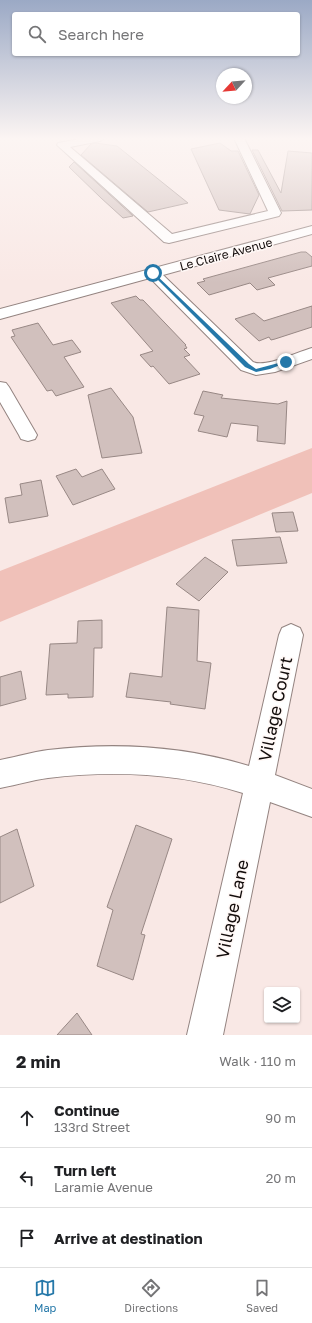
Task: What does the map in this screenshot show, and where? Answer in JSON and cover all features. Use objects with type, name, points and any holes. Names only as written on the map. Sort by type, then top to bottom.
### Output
[{"type":"street","points":[[110,186],[169,238],[274,213],[262,186]]},
{"type":"street","name":"Le Claire Avenue","points":[[0,314],[312,230]]},
{"type":"street","points":[[153,273],[247,366],[256,370],[268,368],[312,353]]},
{"type":"street","points":[[0,387],[28,435]]},
{"type":"street","name":"Village Court","points":[[259,784],[291,635]]},
{"type":"street","points":[[0,774],[46,764],[96,760],[180,765],[219,772],[259,784],[312,803]]},
{"type":"street","name":"Village Lane","points":[[205,1035],[259,784]]},
{"type":"shaded area","points":[[312,448],[312,493],[0,622],[0,571]]},
{"type":"building","points":[[89,186],[101,186],[133,216],[123,218]]},
{"type":"building","points":[[118,186],[167,186],[188,203],[148,212]]},
{"type":"building","points":[[208,186],[255,186],[259,195],[250,214],[219,210]]},
{"type":"building","points":[[270,186],[277,186],[281,193],[282,186],[312,186],[312,210],[282,211]]},
{"type":"building","points":[[301,252],[306,252],[312,257],[312,266],[268,278],[275,285],[257,290],[250,283],[209,295],[197,283],[205,281],[203,279]]},
{"type":"building","points":[[136,296],[140,300],[143,300],[186,345],[187,348],[184,349],[190,355],[184,357],[200,374],[169,384],[153,366],[151,367],[140,355],[153,351],[111,303]]},
{"type":"building","points":[[312,306],[312,327],[271,340],[269,337],[259,341],[235,319],[254,313],[264,321]]},
{"type":"building","points":[[38,323],[53,345],[72,340],[81,352],[64,357],[84,387],[56,396],[52,390],[47,391],[11,337],[15,336],[12,330]]},
{"type":"building","points":[[111,388],[133,417],[142,453],[102,458],[88,395]]},
{"type":"building","points":[[203,391],[223,395],[221,398],[278,404],[287,401],[285,444],[257,441],[258,426],[231,423],[227,437],[198,431],[204,416],[194,414]]},
{"type":"building","points":[[76,469],[82,477],[102,469],[115,489],[73,505],[56,476]]},
{"type":"building","points":[[41,480],[48,516],[9,523],[5,498],[22,495],[20,484]]},
{"type":"building","points":[[293,512],[298,531],[276,532],[272,513]]},
{"type":"building","points":[[280,537],[287,563],[237,566],[232,540]]},
{"type":"building","points":[[205,557],[228,572],[199,601],[176,584]]},
{"type":"building","points":[[167,607],[199,610],[197,661],[211,663],[205,709],[170,704],[171,702],[126,697],[130,673],[162,677]]},
{"type":"building","points":[[102,620],[102,648],[94,648],[93,697],[68,698],[68,694],[46,695],[50,644],[77,643],[78,621]]},
{"type":"building","points":[[21,671],[26,699],[0,706],[0,677]]},
{"type":"building","points":[[136,825],[172,839],[141,934],[145,935],[133,980],[97,966],[113,910],[107,907]]},
{"type":"building","points":[[17,829],[34,886],[0,903],[0,837]]},
{"type":"building","points":[[77,1013],[92,1035],[57,1035]]},
{"type":"route","points":[[153,273],[247,366],[256,370],[286,362]]}]
